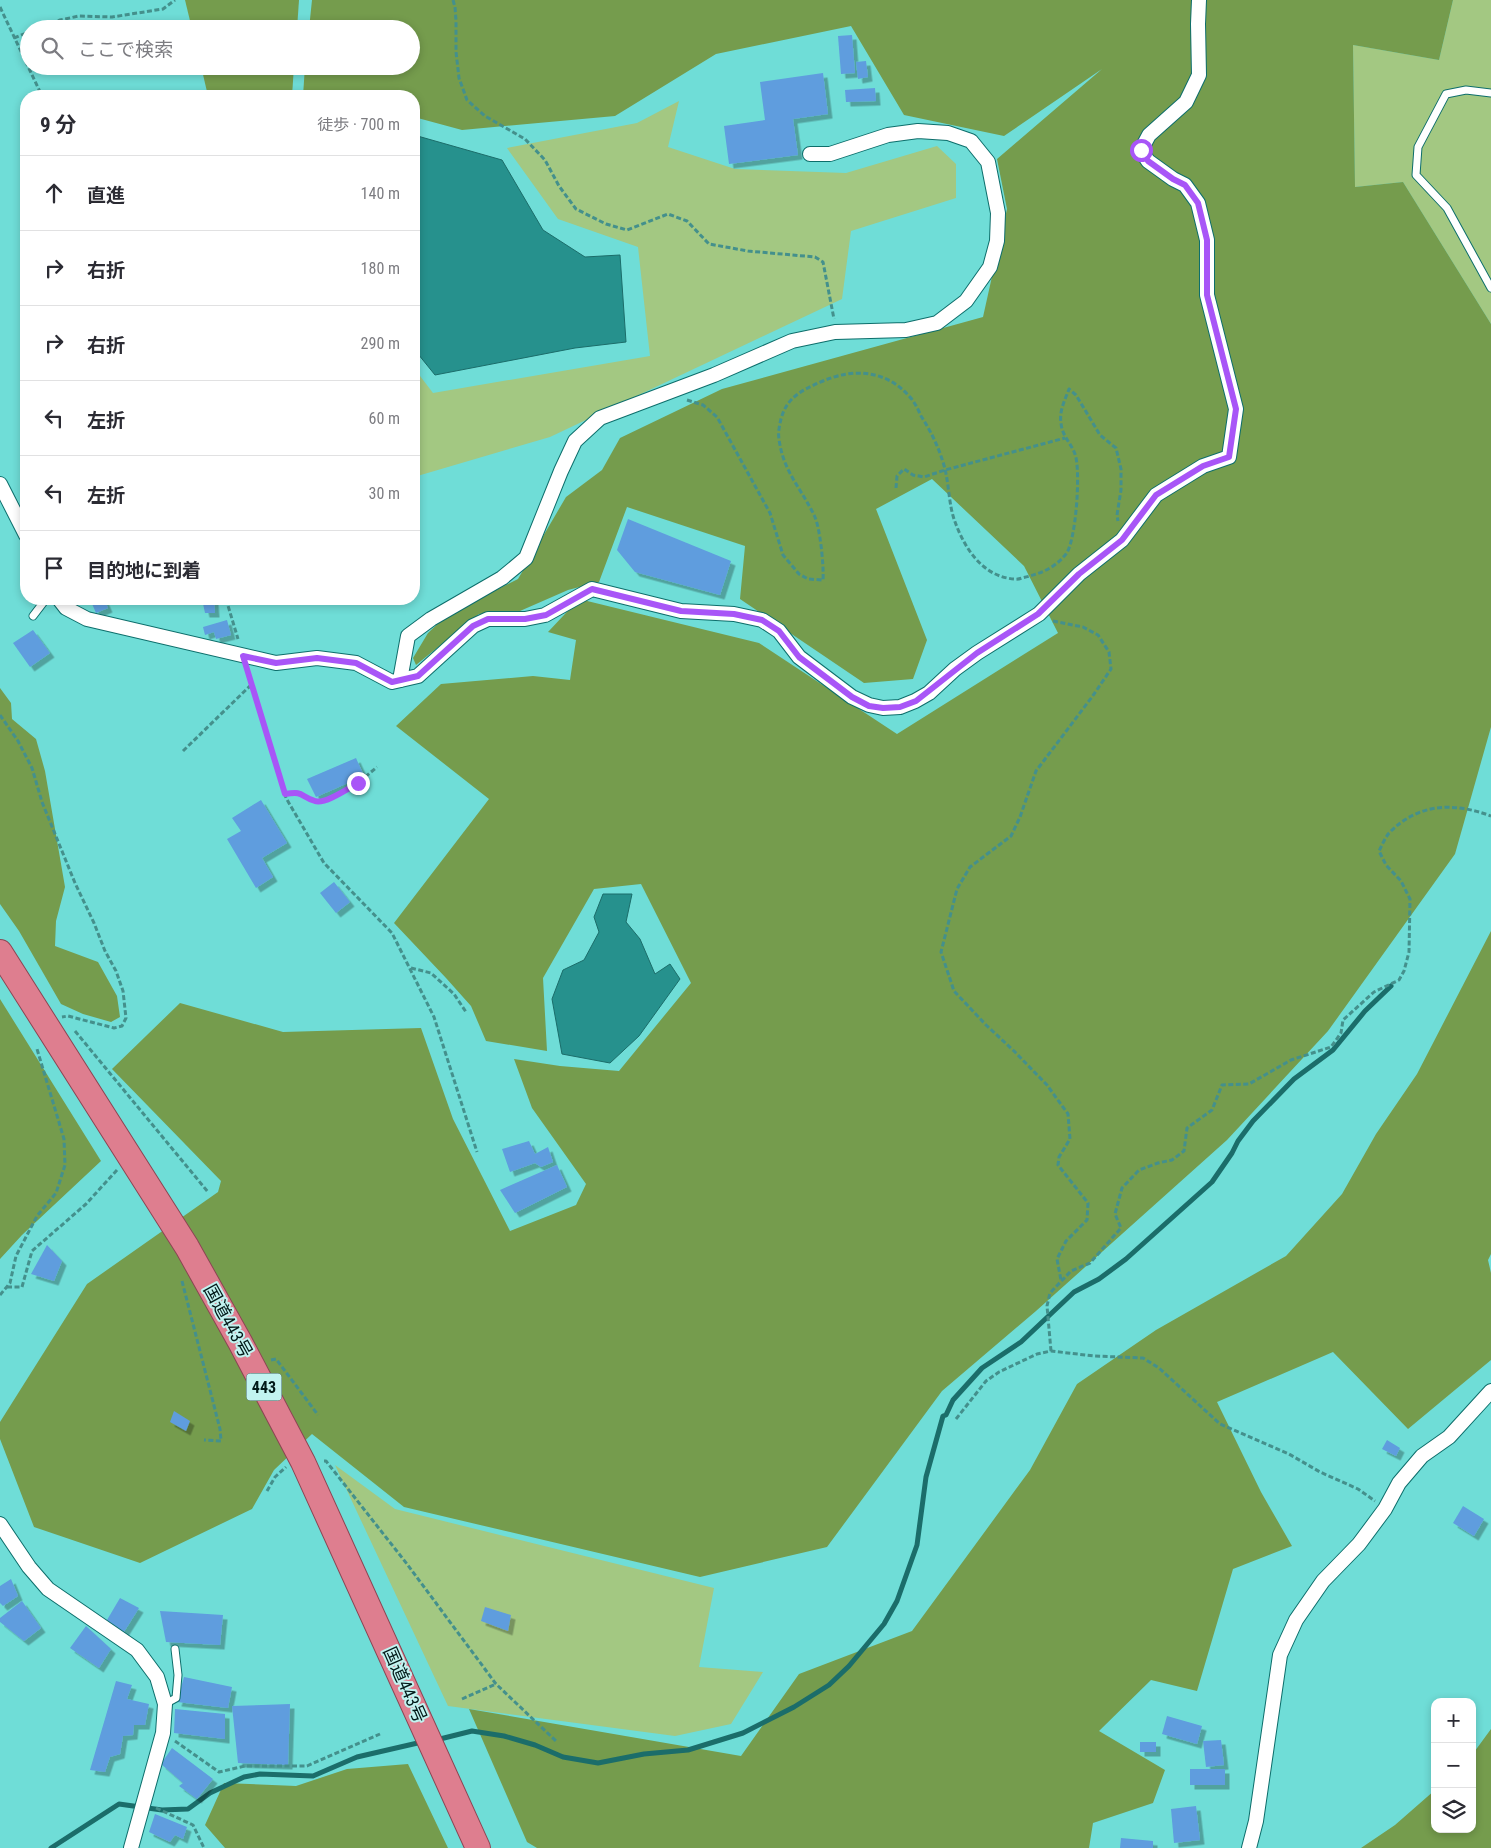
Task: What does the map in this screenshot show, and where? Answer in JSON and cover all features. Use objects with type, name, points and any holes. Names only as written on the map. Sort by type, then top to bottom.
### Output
[{"type":"highway","name":"国道443号","points":[[0,952],[187,1247],[250,1361],[302,1459],[478,1848]]},
{"type":"street","points":[[64,605],[87,619],[276,663],[317,658],[356,663],[392,682],[418,676],[473,626],[488,619],[525,619],[546,615],[592,589],[681,611],[734,614],[762,620],[779,631],[799,657],[852,697],[869,706],[883,708],[900,707],[922,697],[977,653],[1038,614],[1079,574],[1122,540],[1156,495],[1203,466],[1229,457],[1236,409],[1207,295],[1207,240],[1198,203],[1185,185],[1148,161],[1141,150],[1149,135],[1186,102],[1199,75],[1199,0]]},
{"type":"street","points":[[400,680],[408,636],[431,619],[502,578],[526,558],[575,441],[600,418],[714,375],[792,341],[835,332],[906,330],[937,323],[966,301],[990,267],[997,241],[998,214],[988,162],[971,141],[948,133],[918,131],[888,135],[830,154],[810,154]]},
{"type":"street","points":[[0,484],[20,523]]},
{"type":"street","points":[[1249,1848],[1256,1821],[1280,1655],[1296,1620],[1323,1581],[1354,1550],[1385,1509],[1398,1483],[1422,1456],[1449,1437],[1491,1391]]},
{"type":"street","points":[[0,1524],[29,1567],[48,1589],[137,1650],[157,1676],[165,1704],[163,1733],[131,1848]]},
{"type":"lane","points":[[1491,93],[1466,90],[1446,94],[1418,147],[1416,175],[1447,208],[1491,288]]},
{"type":"lane","points":[[33,616],[41,605]]},
{"type":"lane","points":[[165,1704],[176,1698],[178,1675],[175,1649]]},
{"type":"path","points":[[60,20],[79,16],[112,17],[163,9],[175,0]]},
{"type":"path","points":[[453,0],[456,14],[456,52],[459,78],[467,100],[485,116],[525,139],[546,160],[559,186],[576,209],[606,224],[627,230],[668,214],[687,221],[709,244],[815,257],[822,262],[834,315],[835,332]]},
{"type":"path","points":[[0,7],[20,50]]},
{"type":"path","points":[[14,38],[20,36]]},
{"type":"path","points":[[32,75],[39,90]]},
{"type":"path","points":[[665,393],[703,405],[717,417],[770,513],[783,555],[799,574],[808,579],[823,580],[824,565],[815,516],[793,482],[782,454],[778,431],[785,406],[803,390],[835,376],[856,372],[886,377],[909,395],[929,428],[938,448],[945,470],[954,518],[963,540],[978,563],[996,575],[1017,580],[1039,574],[1053,567],[1067,553],[1076,510],[1078,471],[1075,454],[1065,438],[1061,423],[1061,411],[1069,389],[1076,395],[1100,435],[1116,448],[1121,483],[1117,516],[1122,540]]},
{"type":"path","points":[[896,488],[897,476],[904,469],[913,476],[924,477],[1065,438]]},
{"type":"path","points":[[228,605],[285,794],[324,863],[392,932],[434,1017],[477,1152]]},
{"type":"path","points":[[1038,614],[1046,619],[1083,627],[1098,635],[1109,652],[1111,669],[1036,771],[1020,817],[1011,836],[970,868],[956,889],[941,952],[954,990],[986,1025],[1047,1085],[1068,1114],[1070,1139],[1059,1157],[1058,1165],[1088,1203],[1087,1220],[1066,1241],[1057,1259],[1061,1280]]},
{"type":"path","points":[[184,751],[252,684]]},
{"type":"path","points":[[0,715],[18,741],[32,768],[42,802],[71,874],[124,991],[126,1018],[122,1026],[114,1028],[68,1016],[60,1017],[66,1022]]},
{"type":"path","points":[[285,794],[298,792],[316,802],[322,802],[358,783],[377,767]]},
{"type":"path","points":[[1051,1351],[1047,1306],[1050,1293],[1071,1271],[1090,1263],[1121,1228],[1115,1214],[1122,1188],[1139,1170],[1158,1162],[1172,1160],[1184,1151],[1187,1128],[1212,1110],[1222,1085],[1249,1084],[1291,1060],[1331,1047],[1341,1033],[1343,1020],[1374,992],[1398,980],[1404,971],[1408,952],[1410,899],[1401,881],[1386,865],[1380,850],[1388,834],[1422,811],[1440,807],[1473,809],[1491,816]]},
{"type":"path","points":[[411,968],[432,972],[454,994],[466,1012]]},
{"type":"path","points":[[0,1295],[10,1283],[16,1256],[37,1216],[56,1193],[65,1166],[64,1139],[35,1040],[42,1018]]},
{"type":"path","points":[[71,1028],[208,1192]]},
{"type":"path","points":[[7,1287],[22,1287],[32,1252],[86,1204],[129,1157]]},
{"type":"path","points":[[181,1276],[220,1428],[221,1441],[204,1440]]},
{"type":"path","points":[[956,1419],[992,1376],[1024,1360],[1051,1351],[1094,1356],[1144,1358],[1159,1368],[1220,1424],[1289,1454],[1320,1472],[1358,1489],[1385,1509]]},
{"type":"path","points":[[250,1361],[276,1359],[318,1415]]},
{"type":"path","points":[[267,1491],[274,1478],[302,1459],[326,1460],[407,1564],[496,1684],[557,1742]]},
{"type":"path","points":[[462,1699],[496,1684]]},
{"type":"path","points":[[163,1733],[219,1772],[245,1766],[307,1766],[380,1734]]},
{"type":"path","points":[[144,1802],[192,1825],[204,1848]]},
{"type":"green space","points":[[185,0],[299,0],[298,20],[190,20]]},
{"type":"green space","points":[[312,0],[1453,0],[1439,60],[1353,45],[1355,187],[1403,182],[1491,324],[1491,727],[1455,854],[1328,1031],[1227,1140],[1036,1311],[942,1391],[827,1547],[700,1577],[404,1507],[312,1434],[274,1470],[252,1509],[140,1563],[34,1527],[0,1439],[0,1422],[87,1284],[218,1192],[221,1181],[112,1069],[180,1003],[283,1032],[421,1028],[453,1119],[510,1231],[576,1205],[586,1184],[532,1108],[514,1059],[560,1066],[619,1071],[691,983],[641,884],[594,889],[543,978],[547,1051],[486,1041],[471,1006],[394,923],[489,799],[396,726],[441,684],[533,676],[570,680],[576,640],[548,632],[579,599],[759,643],[897,734],[1058,633],[1024,566],[932,479],[876,509],[927,640],[913,679],[864,683],[740,599],[745,546],[627,507],[599,582],[568,590],[520,611],[479,614],[416,665],[413,658],[428,633],[448,614],[518,579],[566,497],[602,470],[620,438],[722,389],[983,317],[1007,209],[997,159],[1102,69],[1004,136],[904,115],[851,26],[716,54],[615,116],[462,130],[420,119],[420,90],[303,90],[304,75],[420,75],[420,20],[310,20]]},
{"type":"green space","points":[[1453,0],[1491,0],[1491,324],[1403,182],[1355,187],[1353,45],[1439,60]]},
{"type":"green space","points":[[203,75],[293,75],[292,90],[207,90]]},
{"type":"green space","points":[[679,101],[668,147],[735,169],[846,173],[937,146],[956,164],[956,198],[851,231],[842,299],[550,437],[420,475],[420,376],[433,393],[650,356],[638,247],[558,219],[507,148],[637,123]]},
{"type":"green space","points":[[0,688],[11,703],[12,719],[36,739],[45,771],[65,887],[56,921],[55,946],[98,962],[117,996],[120,1017],[111,1022],[83,1014],[61,1004],[19,931],[0,904]]},
{"type":"green space","points":[[1491,931],[1491,1254],[1488,1260],[1491,1273],[1491,1360],[1408,1429],[1333,1352],[1217,1402],[1261,1492],[1292,1546],[1233,1569],[1197,1691],[1151,1680],[1099,1731],[1165,1770],[1153,1803],[1093,1823],[1089,1848],[537,1848],[527,1842],[469,1709],[741,1756],[799,1674],[912,1631],[1030,1470],[1077,1384],[1156,1330],[1286,1256],[1342,1194],[1376,1134],[1417,1074]]},
{"type":"green space","points":[[0,999],[101,1161],[22,1235],[0,1259]]},
{"type":"green space","points":[[335,1465],[395,1509],[714,1588],[699,1667],[763,1672],[731,1724],[675,1736],[448,1706]]},
{"type":"green space","points":[[1491,1729],[1491,1848],[1361,1848],[1395,1825],[1431,1794],[1431,1833],[1476,1833],[1476,1750]]},
{"type":"green space","points":[[408,1764],[448,1848],[225,1848],[205,1825],[224,1783],[296,1786],[347,1769]]},
{"type":"water","points":[[420,137],[502,160],[543,230],[585,257],[620,255],[626,342],[575,348],[435,375],[420,356]]},
{"type":"water","points":[[603,894],[632,894],[626,922],[640,939],[655,974],[670,964],[680,979],[639,1036],[610,1063],[562,1054],[552,999],[563,970],[584,960],[599,932],[594,917]]},
{"type":"building","points":[[852,35],[855,73],[841,74],[838,36]]},
{"type":"building","points":[[866,61],[868,77],[858,79],[856,62]]},
{"type":"building","points":[[823,73],[828,114],[793,119],[798,155],[729,164],[724,126],[765,120],[760,82]]},
{"type":"building","points":[[875,88],[876,101],[846,102],[845,90]]},
{"type":"building","points":[[628,519],[731,561],[720,595],[635,572],[617,550]]},
{"type":"building","points":[[93,605],[107,605],[108,608],[96,613]]},
{"type":"building","points":[[203,605],[214,605],[215,613],[205,613]]},
{"type":"building","points":[[227,620],[231,635],[216,639],[214,632],[205,635],[203,627]]},
{"type":"building","points":[[33,630],[50,653],[30,667],[13,643]]},
{"type":"building","points":[[356,758],[364,776],[316,797],[307,779]]},
{"type":"building","points":[[261,800],[287,843],[262,858],[273,877],[256,888],[227,839],[241,831],[232,818]]},
{"type":"building","points":[[334,882],[350,902],[336,913],[320,893]]},
{"type":"building","points":[[529,1141],[535,1154],[548,1147],[553,1162],[541,1167],[535,1163],[510,1172],[502,1149]]},
{"type":"building","points":[[557,1165],[567,1187],[515,1213],[500,1190]]},
{"type":"building","points":[[47,1245],[62,1261],[54,1281],[31,1274]]},
{"type":"building","points":[[174,1411],[190,1421],[186,1431],[170,1422]]},
{"type":"building","points":[[1387,1440],[1400,1448],[1396,1456],[1382,1449]]},
{"type":"building","points":[[1463,1506],[1484,1519],[1474,1536],[1453,1523]]},
{"type":"building","points":[[11,1579],[18,1596],[3,1606],[0,1603],[0,1586]]},
{"type":"building","points":[[120,1598],[139,1608],[122,1635],[107,1620]]},
{"type":"building","points":[[22,1601],[41,1628],[24,1641],[0,1622],[0,1618]]},
{"type":"building","points":[[485,1607],[511,1615],[508,1631],[481,1621]]},
{"type":"building","points":[[160,1611],[223,1615],[220,1645],[166,1642]]},
{"type":"building","points":[[86,1626],[111,1649],[99,1668],[70,1648]]},
{"type":"building","points":[[184,1677],[232,1687],[228,1708],[177,1702]]},
{"type":"building","points":[[116,1681],[132,1685],[127,1699],[149,1704],[145,1725],[134,1725],[133,1735],[123,1736],[120,1754],[110,1757],[105,1772],[90,1770]]},
{"type":"building","points":[[290,1704],[288,1765],[238,1763],[232,1706]]},
{"type":"building","points":[[175,1709],[225,1714],[225,1739],[174,1733]]},
{"type":"building","points":[[1167,1716],[1202,1726],[1197,1744],[1162,1734]]},
{"type":"building","points":[[1221,1740],[1224,1765],[1206,1767],[1203,1741]]},
{"type":"building","points":[[1140,1742],[1156,1742],[1156,1752],[1140,1752]]},
{"type":"building","points":[[172,1748],[213,1779],[197,1799],[179,1786],[183,1783],[161,1764]]},
{"type":"building","points":[[1190,1769],[1225,1769],[1225,1785],[1190,1785]]},
{"type":"building","points":[[1196,1806],[1200,1840],[1174,1843],[1171,1809]]},
{"type":"building","points":[[155,1814],[187,1827],[183,1839],[175,1835],[170,1842],[149,1832]]},
{"type":"building","points":[[1121,1838],[1153,1841],[1153,1848],[1120,1848]]},
{"type":"waterway","points":[[436,1740],[472,1731],[504,1736],[535,1745],[563,1757],[598,1763],[644,1754],[688,1750],[743,1733],[794,1707],[829,1685],[849,1666],[884,1624],[897,1601],[917,1545],[926,1477],[943,1416],[946,1415],[953,1400],[982,1368],[1021,1342],[1074,1292],[1099,1279],[1126,1259],[1212,1182],[1253,1121],[1294,1079],[1333,1050],[1365,1011],[1391,986]]},
{"type":"waterway","points":[[51,1848],[119,1804],[162,1810],[188,1809],[210,1793],[244,1777],[260,1774],[313,1776],[357,1757],[422,1742]]},
{"type":"route","points":[[358,783],[322,802],[316,802],[298,792],[285,794],[243,656],[276,663],[317,658],[356,663],[392,682],[418,676],[473,626],[488,619],[525,619],[546,615],[592,589],[681,611],[734,614],[762,620],[779,631],[799,657],[852,697],[869,706],[883,708],[900,707],[916,701],[977,653],[1038,614],[1079,574],[1122,540],[1156,495],[1203,466],[1229,457],[1236,409],[1207,295],[1207,240],[1198,203],[1185,185],[1148,161],[1141,150]]}]
